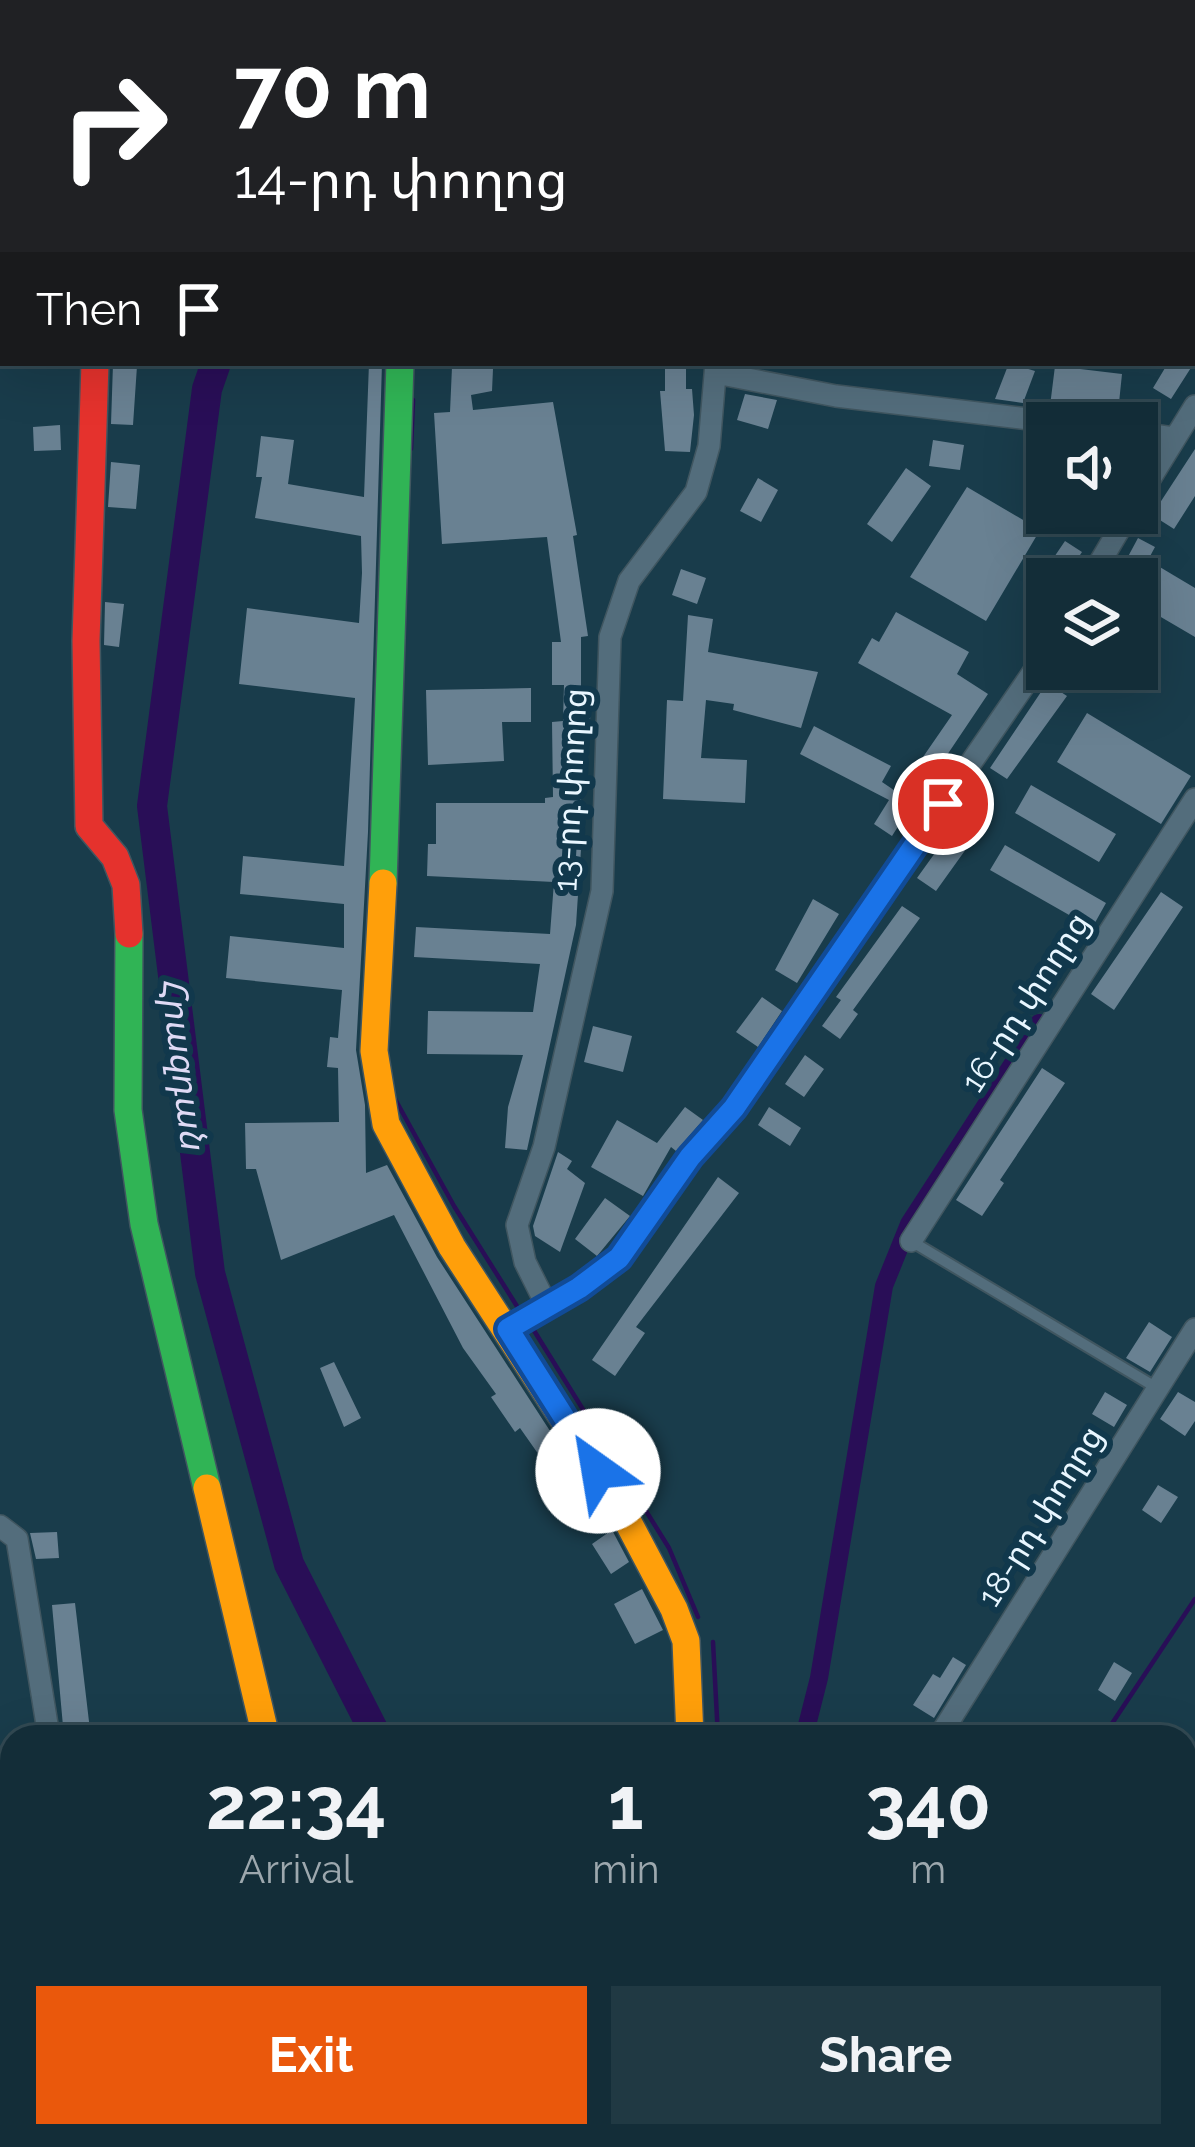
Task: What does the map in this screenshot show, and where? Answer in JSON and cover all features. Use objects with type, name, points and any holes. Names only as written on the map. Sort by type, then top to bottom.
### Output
[{"type":"street","points":[[95,366],[86,641],[89,826],[115,857],[126,885],[128,1110],[144,1224],[263,1725]]},
{"type":"street","points":[[400,366],[387,810],[374,1052],[386,1124],[452,1247],[618,1503],[674,1609],[686,1641],[690,1725]]},
{"type":"street","points":[[716,368],[836,396],[1026,419]]},
{"type":"street","name":"13-րդ փողոց","points":[[546,1304],[525,1262],[517,1225],[544,1147],[602,891],[610,637],[629,581],[696,492],[709,446],[716,368]]},
{"type":"street","points":[[1158,465],[1195,406]]},
{"type":"street","points":[[1158,436],[1174,438]]},
{"type":"street","points":[[508,1329],[579,1288],[619,1258],[690,1157],[734,1108],[1026,683]]},
{"type":"street","name":"16-րդ փողոց","points":[[910,1241],[1195,799]]},
{"type":"street","name":"18-րդ փողոց","points":[[947,1725],[1195,1329]]},
{"type":"street","points":[[0,1526],[16,1539],[47,1725]]},
{"type":"lane","points":[[910,1241],[1157,1388]]},
{"type":"building","points":[[113,366],[137,366],[133,425],[111,424]]},
{"type":"building","points":[[369,366],[382,366],[368,832],[356,1050],[365,1105],[366,1173],[387,1165],[437,1257],[589,1491],[572,1502],[520,1428],[515,1432],[491,1397],[496,1394],[463,1348],[394,1215],[281,1260],[256,1169],[246,1169],[245,1123],[339,1122],[338,1068],[327,1067],[330,1037],[338,1038],[342,990],[226,978],[230,936],[344,948],[344,904],[240,894],[243,856],[344,866],[355,698],[239,684],[247,608],[359,623],[362,573],[361,536],[255,518],[262,477],[256,477],[261,436],[294,440],[288,484],[364,497]]},
{"type":"building","points":[[665,366],[686,366],[686,389],[692,389],[694,415],[690,452],[665,451],[660,391],[665,391]]},
{"type":"building","points":[[1008,366],[1035,371],[1023,403],[995,399]]},
{"type":"building","points":[[1055,366],[1122,374],[1119,402],[1050,402]]},
{"type":"building","points":[[1166,366],[1192,366],[1171,399],[1153,388]]},
{"type":"building","points":[[452,367],[493,369],[492,391],[471,395],[473,410],[553,402],[577,535],[573,536],[588,636],[581,637],[581,689],[592,689],[590,720],[579,720],[582,834],[576,925],[527,1150],[505,1148],[508,1107],[523,1055],[427,1054],[428,1011],[533,1012],[540,964],[414,957],[416,927],[550,934],[554,882],[427,876],[428,844],[436,844],[436,803],[545,803],[545,798],[553,797],[552,722],[563,721],[564,685],[552,685],[552,642],[561,642],[547,537],[442,544],[434,413],[450,412]]},
{"type":"building","points":[[745,394],[777,400],[768,429],[737,420]]},
{"type":"building","points":[[60,425],[61,450],[34,451],[33,427]]},
{"type":"building","points":[[933,440],[964,445],[960,470],[929,466]]},
{"type":"building","points":[[1195,449],[1195,496],[1174,529],[1158,519],[1158,506]]},
{"type":"building","points":[[111,462],[140,465],[136,509],[108,507]]},
{"type":"building","points":[[906,468],[931,486],[892,542],[867,524]]},
{"type":"building","points":[[758,478],[778,490],[761,522],[740,511]]},
{"type":"building","points":[[967,487],[1026,522],[1026,534],[1038,534],[986,621],[910,577]]},
{"type":"building","points":[[1138,538],[1155,547],[1149,558],[1127,558]]},
{"type":"building","points":[[1065,541],[1082,552],[1078,558],[1053,558]]},
{"type":"building","points":[[1158,566],[1195,588],[1195,637],[1158,615]]},
{"type":"building","points":[[681,569],[706,578],[697,604],[672,595]]},
{"type":"building","points":[[105,602],[124,604],[119,647],[104,645]]},
{"type":"building","points":[[896,612],[969,652],[957,674],[988,694],[939,767],[923,757],[952,715],[858,663],[872,638],[879,642]]},
{"type":"building","points":[[688,615],[713,619],[708,652],[818,672],[801,728],[733,710],[734,704],[706,700],[701,758],[747,760],[745,803],[663,799],[667,700],[683,701]]},
{"type":"building","points":[[531,688],[531,722],[502,722],[504,761],[428,765],[426,690]]},
{"type":"building","points":[[1042,690],[1058,690],[1067,696],[1007,779],[990,768]]},
{"type":"building","points":[[1087,713],[1191,776],[1161,824],[1057,762]]},
{"type":"building","points":[[814,726],[891,766],[882,782],[913,803],[892,836],[874,824],[889,800],[800,754]]},
{"type":"building","points":[[1031,785],[1116,834],[1099,862],[1015,813]]},
{"type":"building","points":[[968,807],[989,817],[936,891],[917,878]]},
{"type":"building","points":[[1005,845],[1106,903],[1092,928],[990,870]]},
{"type":"building","points":[[1161,892],[1183,907],[1114,1010],[1091,994]]},
{"type":"building","points":[[813,899],[839,914],[797,983],[775,970]]},
{"type":"building","points":[[902,906],[920,918],[853,1010],[858,1014],[840,1039],[822,1026],[841,1000],[836,997]]},
{"type":"building","points":[[762,997],[782,1011],[758,1047],[736,1032]]},
{"type":"building","points":[[593,1026],[632,1036],[623,1072],[584,1062]]},
{"type":"building","points":[[805,1055],[824,1069],[804,1097],[785,1084]]},
{"type":"building","points":[[1042,1068],[1065,1083],[1000,1180],[1004,1183],[982,1216],[956,1200]]},
{"type":"building","points":[[685,1107],[703,1120],[676,1151],[671,1147],[643,1196],[591,1167],[617,1120],[657,1143]]},
{"type":"building","points":[[769,1107],[801,1128],[790,1146],[758,1125]]},
{"type":"building","points":[[558,1152],[572,1161],[567,1169],[585,1183],[560,1252],[535,1236],[533,1226]]},
{"type":"building","points":[[718,1177],[739,1193],[636,1327],[645,1333],[615,1376],[592,1360]]},
{"type":"building","points":[[605,1198],[630,1216],[597,1256],[575,1239]]},
{"type":"building","points":[[1149,1322],[1172,1337],[1150,1372],[1126,1358]]},
{"type":"building","points":[[334,1362],[361,1418],[344,1427],[320,1368]]},
{"type":"building","points":[[1105,1392],[1127,1405],[1114,1427],[1092,1414]]},
{"type":"building","points":[[1178,1392],[1195,1402],[1195,1421],[1185,1436],[1160,1419]]},
{"type":"building","points":[[1158,1485],[1178,1497],[1161,1523],[1142,1510]]},
{"type":"building","points":[[612,1530],[629,1562],[611,1574],[592,1544]]},
{"type":"building","points":[[57,1532],[59,1558],[36,1559],[30,1533]]},
{"type":"building","points":[[642,1589],[663,1630],[635,1644],[614,1604]]},
{"type":"building","points":[[75,1603],[89,1725],[63,1725],[52,1605]]},
{"type":"building","points":[[953,1657],[966,1665],[934,1718],[913,1705],[933,1674],[940,1678]]},
{"type":"building","points":[[1114,1662],[1132,1673],[1115,1701],[1098,1690]]},
{"type":"waterway","name":"Հրազդան","points":[[215,366],[207,389],[152,806],[210,1273],[289,1564],[371,1725]]},
{"type":"waterway","points":[[411,449],[413,400]]},
{"type":"waterway","points":[[807,1725],[819,1678],[884,1286],[909,1224],[1039,1023]]},
{"type":"waterway","points":[[395,1099],[520,1311]]},
{"type":"waterway","points":[[533,1329],[669,1548],[698,1617]]},
{"type":"waterway","points":[[1111,1725],[1195,1599]]},
{"type":"waterway","points":[[713,1642],[717,1725]]},
{"type":"traffic: fast","points":[[383,883],[400,366]]},
{"type":"traffic: fast","points":[[129,934],[128,1110],[144,1224],[207,1488]]},
{"type":"traffic: slow","points":[[383,883],[374,1051],[386,1124],[452,1247],[618,1503],[674,1609],[686,1641],[690,1725]]},
{"type":"traffic: slow","points":[[207,1488],[263,1725]]},
{"type":"traffic: jam","points":[[95,366],[86,641],[89,826],[115,857],[126,885],[129,934]]},
{"type":"route","points":[[598,1471],[508,1329],[579,1288],[619,1258],[690,1157],[734,1108],[943,804]]}]
